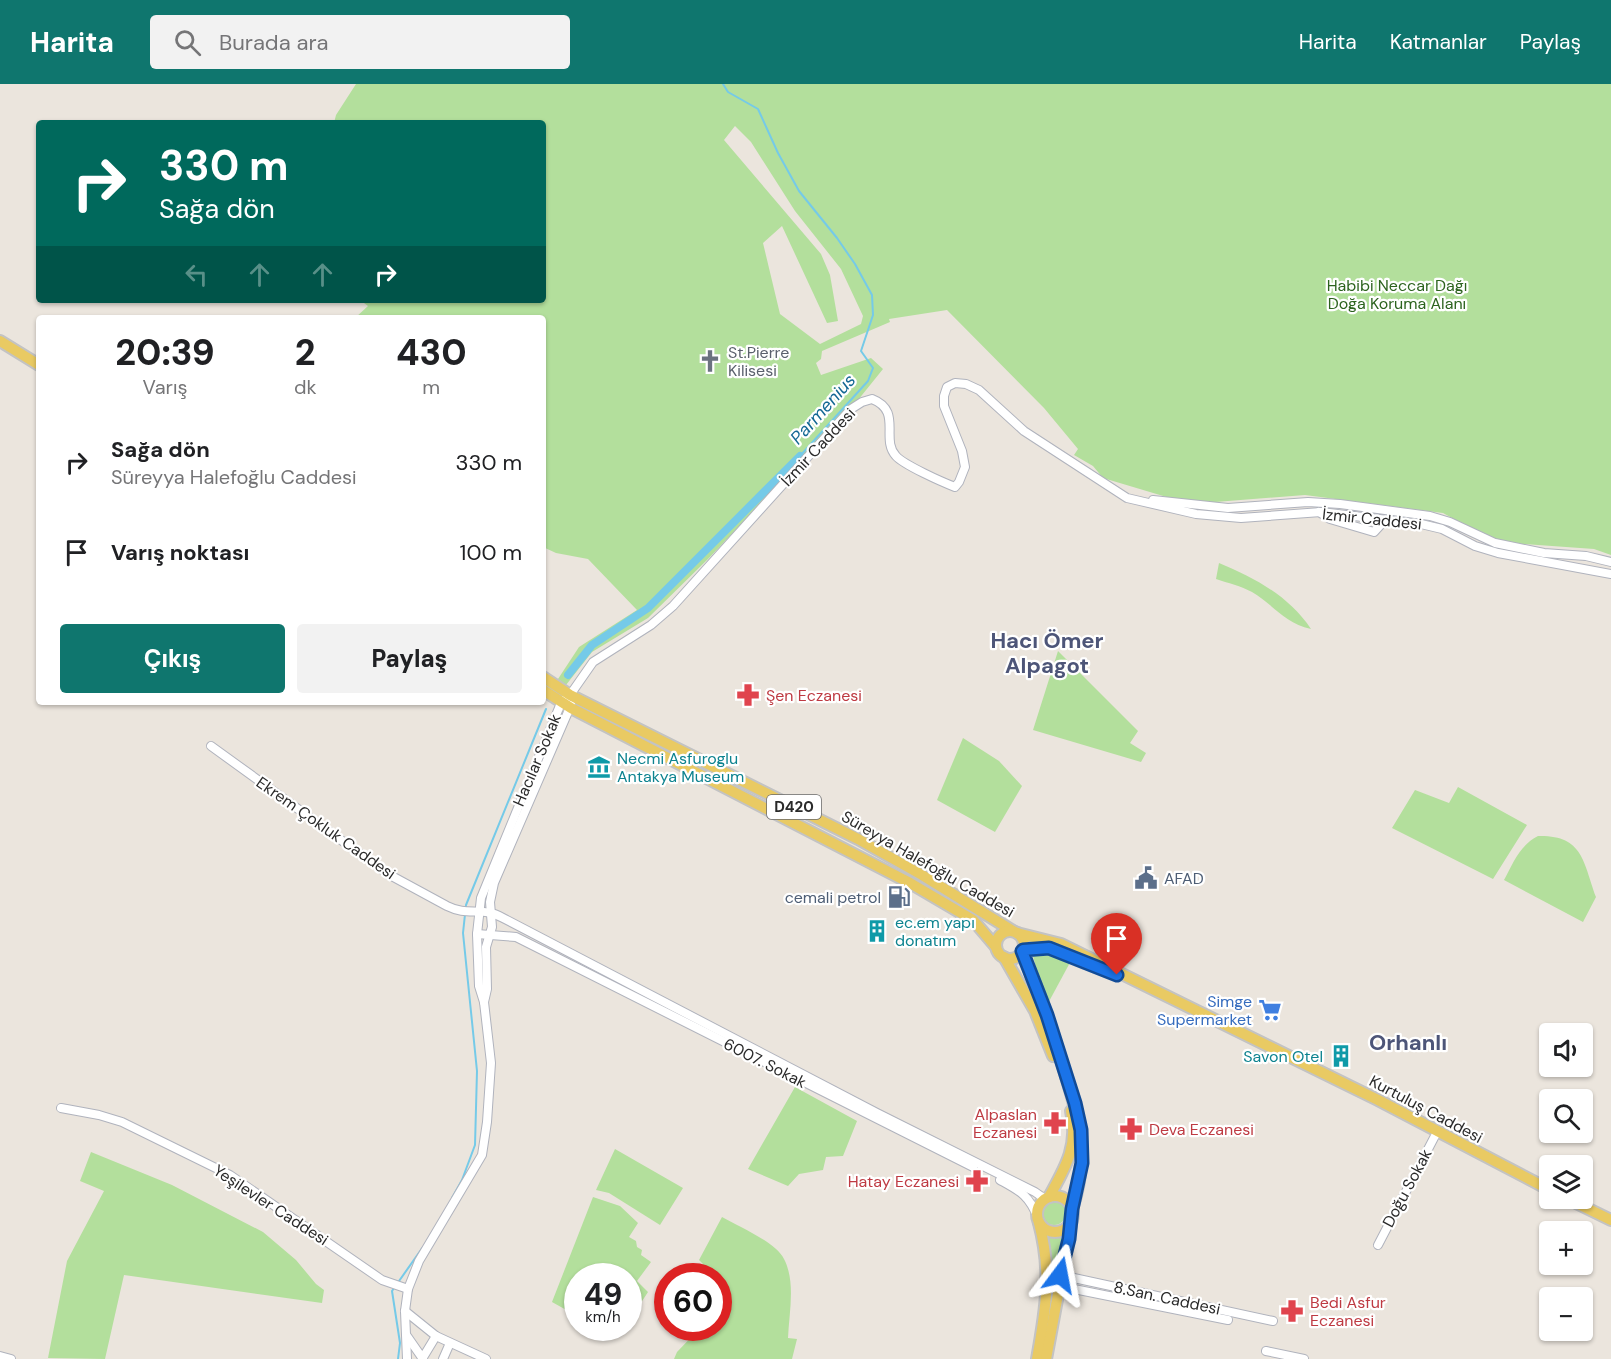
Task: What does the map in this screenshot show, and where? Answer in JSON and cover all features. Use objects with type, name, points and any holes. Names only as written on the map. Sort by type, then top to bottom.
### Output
[{"type":"main road","points":[[0,341],[36,363]]},
{"type":"main road","name":"D420","points":[[546,679],[567,702]]},
{"type":"main road","name":"D420","points":[[546,692],[567,702]]},
{"type":"main road","name":"Süreyya Halefoğlu Caddesi","points":[[567,702],[858,839],[1015,932],[1061,944],[1159,992]]},
{"type":"main road","name":"Süreyya Halefoğlu Caddesi","points":[[567,702],[910,883],[973,920],[996,948]]},
{"type":"main road","points":[[1037,1359],[1048,1278],[1038,1208],[1047,1198],[1069,1160],[1073,1137],[1072,1116],[1063,1081],[1035,1011],[1004,957],[996,948],[1000,935],[1008,931],[1015,932],[1023,940],[1022,950],[1047,1015],[1075,1103],[1081,1130],[1082,1163],[1046,1359]]},
{"type":"main road","points":[[1004,957],[1013,958],[1022,950],[1049,948],[1159,992]]},
{"type":"main road","name":"Kurtuluş Caddesi","points":[[1159,992],[1378,1100],[1539,1184]]},
{"type":"main road","points":[[1047,1198],[1063,1198],[1072,1214]]},
{"type":"main road","points":[[1588,1209],[1611,1220]]},
{"type":"main road","points":[[1038,1220],[1048,1230],[1060,1231],[1065,1229],[1072,1214]]},
{"type":"street","name":"İzmir Caddesi","points":[[567,702],[593,662],[651,625],[672,606],[851,409],[862,402],[872,399],[882,404],[891,418],[890,447],[897,457],[955,487],[965,467],[962,451],[944,406],[947,387],[955,382],[979,390],[1024,431],[1127,498],[1196,514],[1240,518],[1319,512],[1434,526],[1475,546],[1498,553],[1611,574]]},
{"type":"street","name":"İzmir Caddesi","points":[[1127,498],[1220,507],[1308,502],[1340,504],[1430,516],[1450,522],[1495,543],[1544,553],[1586,556],[1611,562]]},
{"type":"street","points":[[1319,512],[1330,519],[1374,532],[1385,520]]},
{"type":"street","name":"Hacılar Sokak","points":[[484,1002],[487,989],[486,947],[492,927],[490,902],[494,883],[567,702]]},
{"type":"street","name":"Hacılar Sokak","points":[[407,1359],[404,1288],[482,1155],[491,1063],[484,1002],[479,986],[476,913],[491,869],[567,702]]},
{"type":"street","name":"Ekrem Çokluk Caddesi","points":[[211,746],[388,874],[459,911],[476,913]]},
{"type":"street","name":"6007. Sokak","points":[[476,913],[491,913],[961,1156],[1047,1198]]},
{"type":"street","name":"6007. Sokak","points":[[477,934],[516,938],[995,1178],[1023,1193],[1030,1201],[1038,1220]]},
{"type":"street","name":"Yeşilevler Caddesi","points":[[61,1108],[122,1122],[229,1174],[382,1280],[404,1288]]},
{"type":"street","name":"Doğu Sokak","points":[[1378,1245],[1437,1132]]},
{"type":"street","name":"8.San. Caddesi","points":[[1059,1281],[1228,1320]]},
{"type":"street","name":"8.San. Caddesi","points":[[1059,1281],[1273,1321]]},
{"type":"street","points":[[405,1311],[436,1336],[486,1359]]},
{"type":"street","points":[[406,1334],[423,1359],[436,1336]]},
{"type":"street","points":[[443,1359],[450,1343]]},
{"type":"street","points":[[1266,1351],[1304,1359]]},
{"type":"street","points":[[0,1356],[11,1359]]},
{"type":"green space","name":"Habibi Neccar Dağı Doğa Koruma Alanı","points":[[356,84],[1611,84],[1611,555],[1594,549],[1495,542],[1443,513],[1305,495],[1190,504],[1103,478],[1093,466],[1074,455],[1078,449],[1044,408],[947,310],[889,319],[890,322],[822,351],[821,359],[816,363],[821,375],[871,358],[883,369],[854,405],[708,559],[648,618],[592,652],[566,685],[558,679],[579,647],[637,610],[588,559],[556,553],[546,548],[546,315],[358,315],[368,306],[364,303],[546,303],[546,120],[335,120]],"holes":[[[735,126],[751,142],[795,211],[841,269],[863,316],[861,324],[820,344],[780,314],[763,243],[782,226],[827,323],[838,321],[830,275],[821,254],[724,140]]]},
{"type":"green space","points":[[1219,563],[1270,589],[1292,607],[1311,629],[1293,623],[1252,592],[1216,579]]},
{"type":"green space","points":[[1058,651],[1138,731],[1130,743],[1146,753],[1141,762],[1033,730]]},
{"type":"green space","points":[[963,738],[999,761],[1022,786],[995,832],[937,800]]},
{"type":"green space","points":[[1458,787],[1527,825],[1493,879],[1392,828],[1415,790],[1449,803]]},
{"type":"green space","points":[[1538,836],[1553,837],[1573,845],[1584,862],[1596,897],[1583,922],[1504,880],[1522,849]]},
{"type":"green space","points":[[1045,953],[1073,957],[1046,1007],[1033,956]]},
{"type":"green space","points":[[795,1087],[857,1121],[843,1156],[826,1157],[823,1170],[799,1174],[788,1186],[748,1169]]},
{"type":"green space","points":[[615,1149],[683,1188],[660,1225],[609,1193],[596,1190]]},
{"type":"green space","points":[[91,1152],[172,1185],[263,1232],[296,1260],[324,1290],[322,1303],[124,1275],[105,1359],[48,1358],[67,1261],[104,1191],[80,1181]]},
{"type":"green space","points":[[593,1197],[620,1206],[638,1223],[629,1237],[636,1241],[637,1247],[642,1250],[641,1255],[651,1262],[642,1274],[642,1263],[567,1263]]},
{"type":"green space","points":[[1054,1201],[1063,1204],[1066,1213],[1063,1222],[1054,1225],[1045,1222],[1042,1213],[1045,1204]]},
{"type":"green space","points":[[722,1217],[756,1235],[780,1253],[788,1268],[791,1288],[788,1338],[797,1339],[792,1359],[674,1359],[677,1352],[688,1341],[732,1341],[732,1263],[702,1263],[699,1260]]},
{"type":"green space","points":[[1067,1231],[1057,1292],[1050,1245],[1045,1234]]},
{"type":"green space","points":[[564,1271],[564,1309],[552,1302]]},
{"type":"green space","points":[[642,1286],[648,1292],[642,1301]]},
{"type":"waterway","name":"Parmenius","points":[[723,84],[728,92],[758,109],[799,191],[837,238],[872,295],[873,315],[861,351],[873,368],[868,381],[800,456]]},
{"type":"waterway","name":"Parmenius","points":[[568,675],[592,645],[648,608],[800,456]]},
{"type":"waterway","points":[[452,1198],[462,1180],[475,1145],[477,1071],[463,933],[466,905],[546,709]]},
{"type":"waterway","points":[[398,1359],[400,1343],[392,1291],[423,1247]]},
{"type":"place","name":"St.Pierre Kilisesi","points":[[710,361]]},
{"type":"place","name":"Şen Eczanesi","points":[[748,695]]},
{"type":"place","name":"Necmi Asfuroglu Antakya Museum","points":[[599,767]]},
{"type":"place","name":"AFAD","points":[[1146,878]]},
{"type":"place","name":"cemali petrol","points":[[899,897]]},
{"type":"place","name":"ec.em yapı donatım","points":[[877,931]]},
{"type":"place","name":"Simge Supermarket","points":[[1270,1010]]},
{"type":"place","name":"Savon Otel","points":[[1341,1056]]},
{"type":"place","name":"Alpaslan Eczanesi","points":[[1055,1123]]},
{"type":"place","name":"Deva Eczanesi","points":[[1131,1129]]},
{"type":"place","name":"Hatay Eczanesi","points":[[977,1181]]},
{"type":"place","name":"Bedi Asfur Eczanesi","points":[[1292,1311]]},
{"type":"district","name":"Hacı Ömer Alpagot","points":[[1047,652]]},
{"type":"district","name":"Orhanlı","points":[[1408,1042]]},
{"type":"route","points":[[1060,1275],[1069,1239],[1072,1209],[1082,1163],[1081,1130],[1075,1103],[1047,1015],[1022,951],[1049,948],[1117,975]]}]
